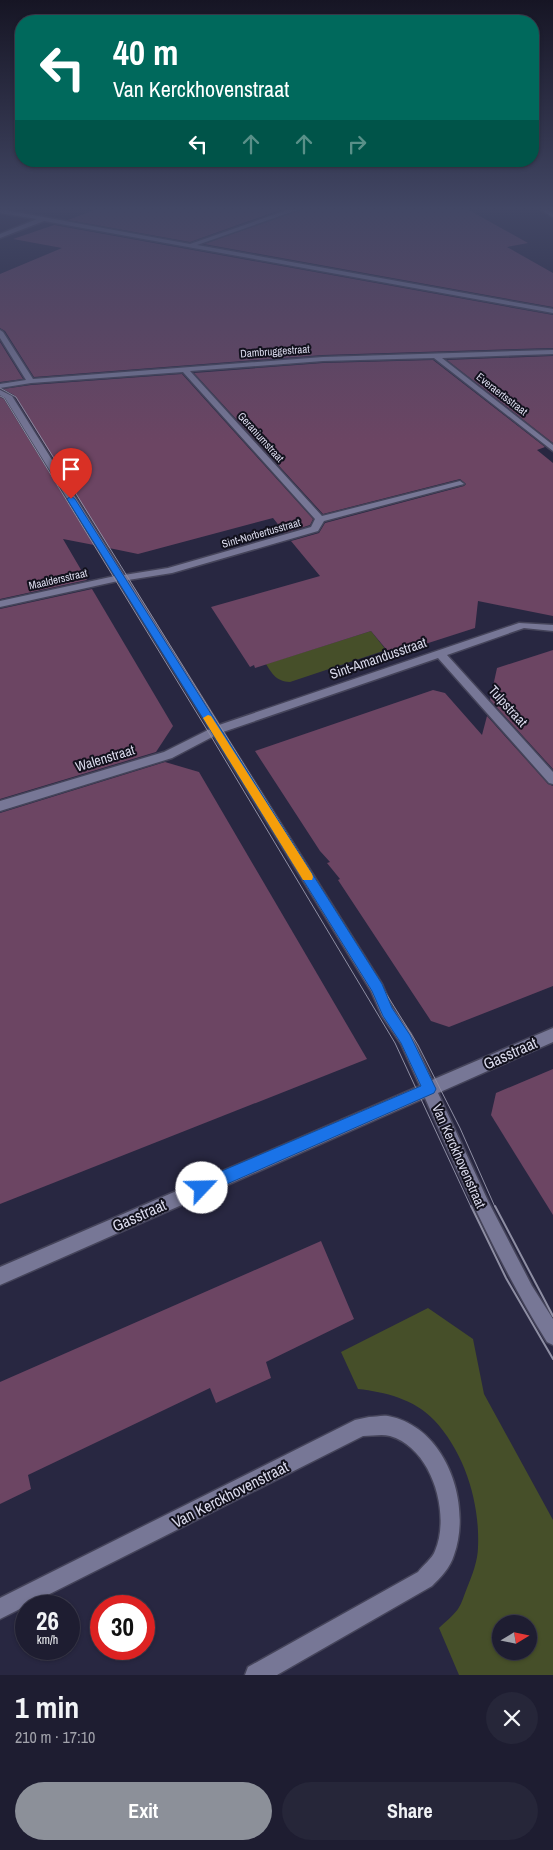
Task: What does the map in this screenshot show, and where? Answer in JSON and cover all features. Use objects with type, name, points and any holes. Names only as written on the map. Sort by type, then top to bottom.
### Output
[{"type":"street","points":[[423,287],[553,311]]},
{"type":"street","points":[[0,332],[31,381]]},
{"type":"street","name":"Dambruggestraat","points":[[0,386],[31,381],[323,359],[553,352]]},
{"type":"street","name":"Everaertsstraat","points":[[436,356],[553,449]]},
{"type":"street","name":"Geraniumstraat","points":[[184,369],[320,519]]},
{"type":"street","name":"Van Kerckhovenstraat","points":[[0,392],[8,396],[377,988],[387,1011],[406,1039],[491,1225],[526,1292],[553,1336]]},
{"type":"street","name":"Sint-Norbertusstraat","points":[[121,578],[169,571],[315,530],[320,519],[460,484]]},
{"type":"street","name":"Maaldersstraat","points":[[0,604],[121,578]]},
{"type":"street","name":"Sint-Amandusstraat","points":[[216,731],[440,652],[523,625],[553,628]]},
{"type":"street","name":"Tulpstraat","points":[[440,652],[553,780]]},
{"type":"street","name":"Walenstraat","points":[[0,806],[168,755],[216,731]]},
{"type":"street","name":"Gasstraat","points":[[0,1276],[553,1035]]},
{"type":"street","name":"Van Kerckhovenstraat","points":[[0,1609],[362,1427],[388,1426],[412,1436],[428,1452],[442,1476],[450,1504],[451,1533],[443,1557],[425,1579],[256,1675]]},
{"type":"green space","points":[[371,631],[386,650],[290,682],[275,677],[266,664]]},
{"type":"green space","points":[[428,1308],[473,1339],[484,1394],[553,1520],[553,1675],[459,1675],[439,1628],[459,1607],[473,1573],[477,1557],[478,1530],[473,1496],[468,1479],[462,1463],[445,1433],[426,1413],[399,1398],[358,1389],[341,1352]]},
{"type":"building","points":[[0,287],[399,287],[553,315],[553,348],[323,355],[34,377],[5,331],[0,328]]},
{"type":"building","points":[[443,287],[553,287],[553,307]]},
{"type":"building","points":[[0,342],[23,379],[0,382]]},
{"type":"building","points":[[553,356],[553,443],[447,360]]},
{"type":"building","points":[[433,360],[545,447],[537,450],[553,463],[553,616],[478,601],[475,628],[391,655],[371,631],[255,668],[254,665],[250,667],[211,607],[320,576],[291,541],[319,533],[325,523],[466,484],[460,479],[323,514],[194,373],[323,363]]},
{"type":"building","points":[[182,374],[313,519],[310,525],[285,533],[273,518],[138,554],[109,548],[14,395],[3,389],[31,385]]},
{"type":"building","points":[[0,397],[4,399],[94,545],[63,539],[87,580],[0,599]]},
{"type":"building","points":[[92,589],[173,726],[156,752],[0,799],[0,609]]},
{"type":"building","points":[[553,650],[553,769],[490,700],[497,668]]},
{"type":"building","points":[[433,690],[445,693],[482,735],[487,716],[548,784],[553,786],[553,986],[449,1027],[431,1021],[338,880],[340,879],[327,863],[330,862],[320,851],[255,751]]},
{"type":"building","points":[[165,762],[199,772],[367,1059],[0,1204],[0,813]]},
{"type":"building","points":[[553,1069],[553,1215],[491,1115],[496,1093]]},
{"type":"building","points":[[321,1241],[354,1319],[266,1362],[271,1378],[216,1403],[210,1388],[28,1475],[31,1489],[0,1504],[0,1382]]},
{"type":"tram line","points":[[0,388],[16,397],[418,1045],[460,1128],[495,1207]]},
{"type":"tram line","points":[[0,396],[4,398],[209,733],[395,1043],[471,1207]]},
{"type":"tram line","points":[[471,1206],[506,1278],[553,1359]]},
{"type":"tram line","points":[[495,1206],[553,1316]]},
{"type":"slow traffic","points":[[208,718],[307,877]]},
{"type":"route","points":[[71,499],[377,988],[387,1011],[406,1039],[429,1089],[202,1188]]}]
